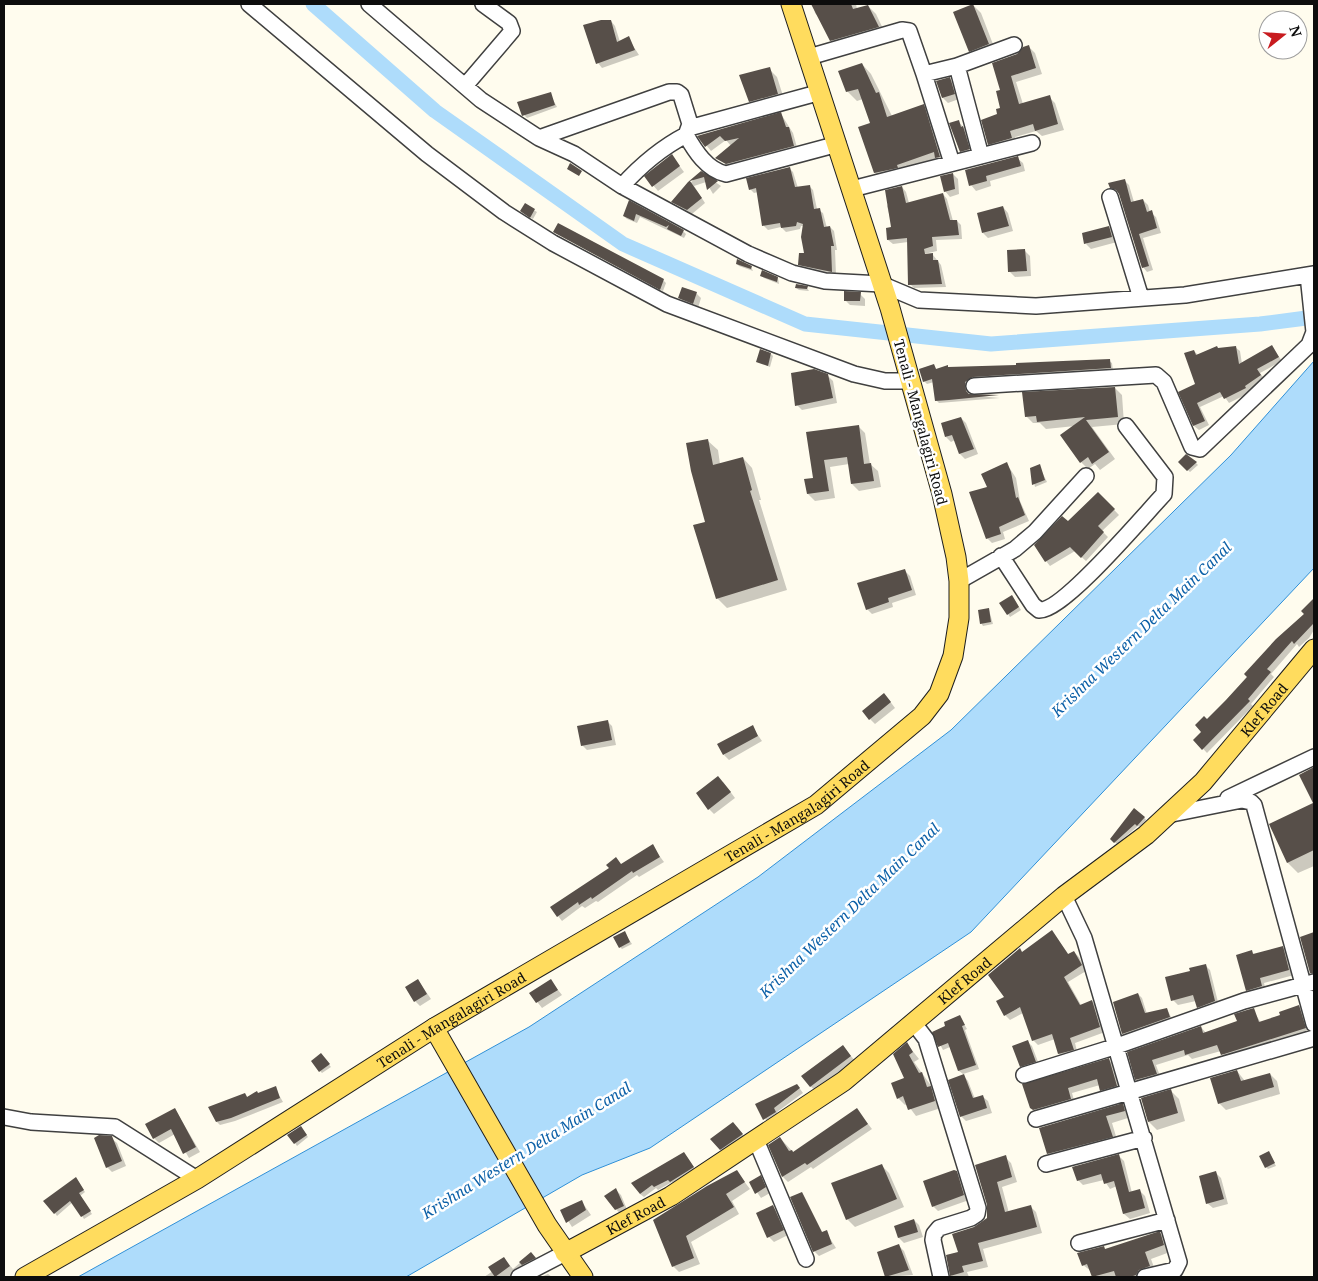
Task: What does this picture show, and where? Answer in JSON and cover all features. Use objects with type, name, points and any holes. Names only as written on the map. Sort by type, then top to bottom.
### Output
[{"type":"main road","name":"Tenali - Mangalagiri Road","points":[[25,1277],[196,1179],[434,1028],[816,805],[914,723],[939,694],[953,656],[959,618],[959,581],[942,494],[890,308],[791,4]]},
{"type":"main road","name":"Klef Road","points":[[566,1253],[671,1196],[844,1081],[1064,896],[1146,835],[1203,782],[1314,649]]},
{"type":"main road","points":[[434,1028],[547,1225],[583,1277]]},
{"type":"street","points":[[249,4],[427,154],[504,212],[553,243],[667,304],[854,374],[885,381],[910,378]]},
{"type":"street","points":[[369,4],[481,100],[539,138],[574,154],[622,186],[748,254],[792,273],[825,281],[881,284],[919,300],[1000,306],[1036,306],[1185,295],[1311,275],[1310,292],[1314,332],[1309,344],[1200,450],[1192,446],[1164,382],[1156,374],[974,386]]},
{"type":"street","points":[[466,86],[512,31],[509,23],[483,4]]},
{"type":"street","points":[[809,58],[906,30],[911,34],[952,163]]},
{"type":"street","points":[[924,74],[956,66],[1014,45]]},
{"type":"street","points":[[956,66],[981,156]]},
{"type":"street","points":[[539,138],[674,91],[681,95],[687,132],[696,152],[716,172],[726,174],[838,144]]},
{"type":"street","points":[[622,186],[645,162],[687,132],[821,92]]},
{"type":"street","points":[[852,189],[1032,143]]},
{"type":"street","points":[[1110,197],[1141,298]]},
{"type":"street","points":[[1001,556],[1033,605],[1039,610],[1051,608],[1071,592],[1164,494],[1166,488],[1165,478],[1126,426]]},
{"type":"street","points":[[959,581],[1015,549],[1035,532],[1086,476]]},
{"type":"street","points":[[1205,809],[1314,757]]},
{"type":"street","points":[[1167,815],[1205,809],[1242,800],[1251,802],[1254,805],[1309,984],[1314,1024]]},
{"type":"street","points":[[1064,896],[1084,938],[1179,1262],[1175,1270],[1145,1277]]},
{"type":"street","points":[[1024,1075],[1117,1046],[1244,1001],[1309,984]]},
{"type":"street","points":[[913,1022],[926,1039],[978,1208],[977,1214],[971,1218],[939,1228],[934,1234],[933,1240],[941,1277]]},
{"type":"street","points":[[1036,1119],[1314,1038]]},
{"type":"street","points":[[4,1117],[31,1122],[115,1128],[196,1179]]},
{"type":"street","points":[[1046,1164],[1144,1138]]},
{"type":"street","points":[[756,1140],[806,1259]]},
{"type":"street","points":[[1078,1243],[1167,1220]]},
{"type":"street","points":[[519,1277],[566,1253]]},
{"type":"water","name":"Krishna Western Delta Main Canal","points":[[1314,361],[1314,568],[971,932],[650,1148],[582,1175],[406,1277],[78,1277],[529,1027],[758,877],[951,730],[1231,455]]},
{"type":"building","points":[[811,4],[851,4],[853,9],[868,5],[879,27],[830,41]]},
{"type":"building","points":[[973,4],[989,44],[969,52],[953,12]]},
{"type":"building","points":[[601,20],[611,20],[617,42],[629,36],[635,50],[596,64],[583,25]]},
{"type":"building","points":[[1029,45],[1036,68],[1011,76],[1019,104],[1050,95],[1058,124],[1035,131],[1033,124],[1010,131],[1012,138],[988,145],[981,120],[997,114],[996,109],[1000,108],[996,91],[1000,90],[992,63],[1017,54],[1023,47]]},
{"type":"building","points":[[862,63],[876,93],[879,92],[887,117],[924,104],[940,157],[935,158],[934,152],[897,165],[898,168],[874,173],[858,127],[870,123],[858,89],[846,92],[838,71]]},
{"type":"building","points":[[770,67],[778,94],[749,102],[739,75]]},
{"type":"building","points":[[950,77],[955,94],[942,98],[936,81]]},
{"type":"building","points":[[551,92],[555,105],[522,116],[517,102]]},
{"type":"building","points":[[781,112],[786,127],[789,127],[794,146],[726,164],[715,158],[739,138],[725,141],[720,136],[705,147],[697,136]]},
{"type":"building","points":[[959,120],[961,127],[963,126],[970,149],[960,152],[949,123]]},
{"type":"building","points":[[672,154],[680,166],[652,187],[644,176]]},
{"type":"building","points":[[1018,156],[1021,166],[986,176],[987,181],[969,186],[965,170]]},
{"type":"building","points":[[570,163],[582,171],[579,176],[567,169]]},
{"type":"building","points":[[790,167],[795,187],[810,185],[814,209],[820,208],[824,227],[830,226],[834,246],[831,246],[832,272],[798,265],[799,253],[804,253],[801,237],[803,224],[797,222],[796,226],[781,228],[780,223],[762,226],[756,188],[749,190],[746,178]]},
{"type":"building","points":[[701,171],[718,181],[707,190],[704,177],[690,181],[702,198],[687,210],[671,202],[688,182]]},
{"type":"building","points":[[953,173],[955,189],[944,192],[940,176]]},
{"type":"building","points":[[1125,179],[1131,202],[1143,199],[1147,212],[1152,210],[1157,228],[1139,234],[1149,266],[1142,268],[1119,194],[1116,190],[1110,188],[1108,183]]},
{"type":"building","points":[[902,186],[906,203],[943,193],[950,220],[957,220],[959,235],[932,237],[933,246],[924,249],[925,254],[933,253],[933,260],[938,260],[942,284],[908,285],[907,238],[887,240],[886,228],[891,227],[885,190]]},
{"type":"building","points":[[629,200],[684,230],[681,236],[667,229],[669,225],[666,227],[636,214],[634,221],[623,216]]},
{"type":"building","points":[[525,203],[535,209],[530,218],[520,211]]},
{"type":"building","points":[[1003,206],[1009,226],[982,233],[977,213]]},
{"type":"building","points":[[558,223],[664,279],[660,290],[553,232]]},
{"type":"building","points":[[1109,226],[1112,237],[1084,244],[1082,233]]},
{"type":"building","points":[[1025,249],[1027,271],[1008,272],[1007,250]]},
{"type":"building","points":[[737,259],[752,266],[751,269],[736,264]]},
{"type":"building","points":[[762,270],[778,277],[777,282],[760,276]]},
{"type":"building","points":[[796,284],[808,286],[807,289],[795,288]]},
{"type":"building","points":[[682,287],[697,292],[693,304],[678,298]]},
{"type":"building","points":[[844,291],[861,292],[860,301],[844,301]]},
{"type":"building","points":[[1272,345],[1279,357],[1257,369],[1261,375],[1245,386],[1246,388],[1224,399],[1220,392],[1197,403],[1205,421],[1193,426],[1178,392],[1195,384],[1184,353],[1194,350],[1196,355],[1217,346],[1218,348],[1236,346],[1239,364]]},
{"type":"building","points":[[760,349],[771,353],[768,366],[756,362]]},
{"type":"building","points":[[1110,359],[1111,368],[973,377],[965,382],[966,391],[969,394],[999,395],[935,401],[932,379],[923,382],[919,369],[934,364],[936,369],[948,365],[948,367],[1016,365],[1016,363]]},
{"type":"building","points":[[814,369],[828,374],[833,398],[795,406],[791,373]]},
{"type":"building","points":[[1115,387],[1118,417],[1086,420],[1109,452],[1092,464],[1088,457],[1080,463],[1060,435],[1085,417],[1037,422],[1036,416],[1025,417],[1022,392]]},
{"type":"building","points":[[961,417],[974,449],[959,454],[952,435],[945,437],[941,423]]},
{"type":"building","points":[[859,425],[864,464],[871,463],[874,481],[851,484],[847,457],[824,460],[829,491],[807,494],[804,479],[813,478],[806,432]]},
{"type":"building","points":[[708,439],[713,465],[743,457],[752,490],[750,491],[778,580],[716,599],[693,525],[705,522],[691,471],[686,443]]},
{"type":"building","points":[[1186,454],[1197,462],[1187,471],[1178,462]]},
{"type":"building","points":[[1007,462],[1016,498],[1018,497],[1025,515],[999,527],[1001,534],[986,539],[969,492],[987,487],[981,474]]},
{"type":"building","points":[[1040,464],[1045,480],[1032,485],[1030,468]]},
{"type":"building","points":[[1098,492],[1115,509],[1098,526],[1104,532],[1081,558],[1070,547],[1045,562],[1034,545],[1062,516],[1068,521]]},
{"type":"building","points":[[905,569],[912,590],[888,598],[889,602],[866,610],[857,583]]},
{"type":"building","points":[[1012,595],[1019,607],[1007,615],[999,603]]},
{"type":"building","points":[[1314,598],[1314,625],[1294,644],[1292,641],[1267,669],[1271,672],[1248,699],[1250,701],[1202,750],[1193,740],[1201,732],[1195,725],[1204,716],[1207,719],[1226,700],[1247,677],[1244,674],[1276,639],[1304,614],[1301,611]]},
{"type":"building","points":[[989,608],[991,622],[980,624],[978,610]]},
{"type":"building","points":[[884,693],[891,702],[869,720],[862,711]]},
{"type":"building","points":[[608,720],[612,740],[581,746],[577,726]]},
{"type":"building","points":[[753,725],[758,736],[723,755],[717,744]]},
{"type":"building","points":[[1314,767],[1314,850],[1287,863],[1269,824],[1313,803],[1299,775]]},
{"type":"building","points":[[718,776],[731,792],[708,810],[696,793]]},
{"type":"building","points":[[1134,808],[1145,817],[1137,826],[1135,824],[1114,843],[1110,839]]},
{"type":"building","points":[[653,844],[660,857],[633,873],[632,871],[592,899],[591,897],[579,905],[578,902],[557,917],[550,907],[609,868],[606,865],[616,857],[621,864]]},
{"type":"building","points":[[1052,930],[1068,954],[1074,951],[1082,965],[1064,977],[1080,1005],[1092,1000],[1100,1027],[1070,1038],[1074,1050],[1058,1054],[1052,1034],[1032,1041],[1020,1007],[1004,1016],[996,1001],[1004,997],[988,975],[1020,948],[1022,952]]},
{"type":"building","points":[[625,931],[630,942],[619,948],[613,937]]},
{"type":"building","points":[[1314,932],[1314,973],[1310,973],[1300,937]]},
{"type":"building","points":[[1283,946],[1289,970],[1260,978],[1262,986],[1246,991],[1236,955],[1252,950],[1253,954]]},
{"type":"building","points":[[1206,964],[1215,1001],[1197,1008],[1193,995],[1171,1001],[1165,977],[1190,971],[1189,968]]},
{"type":"building","points":[[418,979],[427,994],[414,1002],[405,987]]},
{"type":"building","points":[[551,979],[558,990],[536,1003],[529,993]]},
{"type":"building","points":[[1138,993],[1145,1013],[1167,1008],[1170,1017],[1122,1034],[1113,1002]]},
{"type":"building","points":[[1299,1005],[1306,1028],[1221,1055],[1217,1045],[1185,1055],[1184,1050],[1152,1060],[1157,1074],[1135,1080],[1127,1052],[1201,1026],[1203,1033],[1237,1021],[1234,1014],[1254,1008],[1259,1022],[1280,1015],[1279,1012]]},
{"type":"building","points":[[960,1015],[965,1025],[962,1026],[976,1065],[958,1071],[948,1043],[938,1047],[932,1032],[945,1026],[944,1022]]},
{"type":"building","points":[[1028,1040],[1036,1062],[1020,1067],[1012,1046]]},
{"type":"building","points":[[907,1042],[913,1052],[909,1055],[919,1073],[922,1072],[927,1087],[931,1086],[935,1101],[908,1110],[903,1096],[897,1099],[891,1083],[904,1078],[893,1054]]},
{"type":"building","points":[[843,1045],[851,1056],[810,1087],[801,1076]]},
{"type":"building","points":[[321,1053],[330,1064],[319,1072],[311,1061]]},
{"type":"building","points":[[1109,1058],[1117,1086],[1100,1091],[1097,1079],[1068,1088],[1071,1099],[1033,1110],[1030,1108],[1022,1084]]},
{"type":"building","points":[[1237,1070],[1241,1081],[1270,1073],[1274,1087],[1218,1104],[1210,1078]]},
{"type":"building","points":[[964,1074],[973,1098],[983,1095],[987,1108],[960,1117],[948,1080]]},
{"type":"building","points":[[797,1084],[800,1088],[774,1108],[776,1112],[763,1120],[755,1104]]},
{"type":"building","points":[[276,1086],[280,1098],[231,1118],[216,1122],[208,1107],[245,1093],[247,1097],[257,1091],[258,1093]]},
{"type":"building","points":[[1171,1089],[1178,1113],[1148,1122],[1141,1098]]},
{"type":"building","points":[[1123,1103],[1125,1111],[1106,1116],[1113,1137],[1047,1154],[1039,1128]]},
{"type":"building","points":[[175,1108],[196,1147],[183,1154],[171,1129],[153,1139],[145,1124]]},
{"type":"building","points":[[857,1108],[868,1124],[807,1165],[805,1163],[782,1177],[768,1145],[780,1137],[789,1151],[792,1150],[793,1152]]},
{"type":"building","points":[[733,1122],[743,1134],[720,1150],[710,1139]]},
{"type":"building","points":[[301,1126],[307,1135],[294,1144],[287,1135]]},
{"type":"building","points":[[99,1135],[112,1136],[122,1161],[106,1168],[94,1138]]},
{"type":"building","points":[[1269,1151],[1275,1163],[1265,1168],[1259,1156]]},
{"type":"building","points":[[684,1152],[694,1167],[670,1182],[668,1180],[654,1187],[652,1185],[640,1194],[631,1183]]},
{"type":"building","points":[[1119,1154],[1129,1192],[1140,1189],[1145,1208],[1123,1214],[1114,1181],[1104,1184],[1101,1174],[1077,1181],[1072,1167]]},
{"type":"building","points":[[1006,1155],[1012,1177],[997,1182],[1005,1212],[1031,1205],[1037,1227],[978,1243],[983,1261],[962,1266],[964,1272],[950,1276],[946,1255],[958,1252],[952,1234],[974,1227],[987,1218],[987,1205],[975,1165]]},
{"type":"building","points":[[882,1164],[897,1199],[846,1220],[831,1183]]},
{"type":"building","points":[[737,1170],[745,1182],[726,1194],[734,1207],[686,1236],[694,1258],[672,1267],[653,1220],[707,1186]]},
{"type":"building","points":[[954,1170],[957,1171],[964,1195],[932,1207],[923,1181]]},
{"type":"building","points":[[1216,1171],[1224,1199],[1206,1204],[1199,1176]]},
{"type":"building","points":[[761,1175],[766,1187],[755,1194],[749,1182]]},
{"type":"building","points":[[76,1177],[84,1190],[79,1193],[91,1211],[81,1217],[70,1201],[54,1214],[43,1201]]},
{"type":"building","points":[[616,1188],[624,1206],[615,1210],[604,1196]]},
{"type":"building","points":[[802,1192],[822,1232],[827,1230],[832,1244],[813,1252],[790,1197]]},
{"type":"building","points":[[582,1200],[586,1210],[566,1223],[560,1210]]},
{"type":"building","points":[[773,1205],[784,1230],[767,1238],[756,1213]]},
{"type":"building","points":[[914,1219],[918,1232],[898,1238],[894,1226]]},
{"type":"building","points":[[1160,1231],[1164,1245],[1145,1252],[1150,1266],[1139,1270],[1136,1275],[1130,1277],[1116,1277],[1114,1271],[1092,1277],[1087,1264],[1082,1266],[1077,1253],[1104,1246],[1105,1249]]},
{"type":"building","points":[[899,1244],[909,1270],[885,1277],[877,1252]]},
{"type":"building","points":[[531,1252],[536,1258],[522,1265],[519,1262]]},
{"type":"building","points":[[504,1257],[510,1266],[495,1277],[488,1267]]},
{"type":"waterway","points":[[313,4],[435,111],[623,244],[805,324],[991,344],[1260,324],[1314,317]]}]
